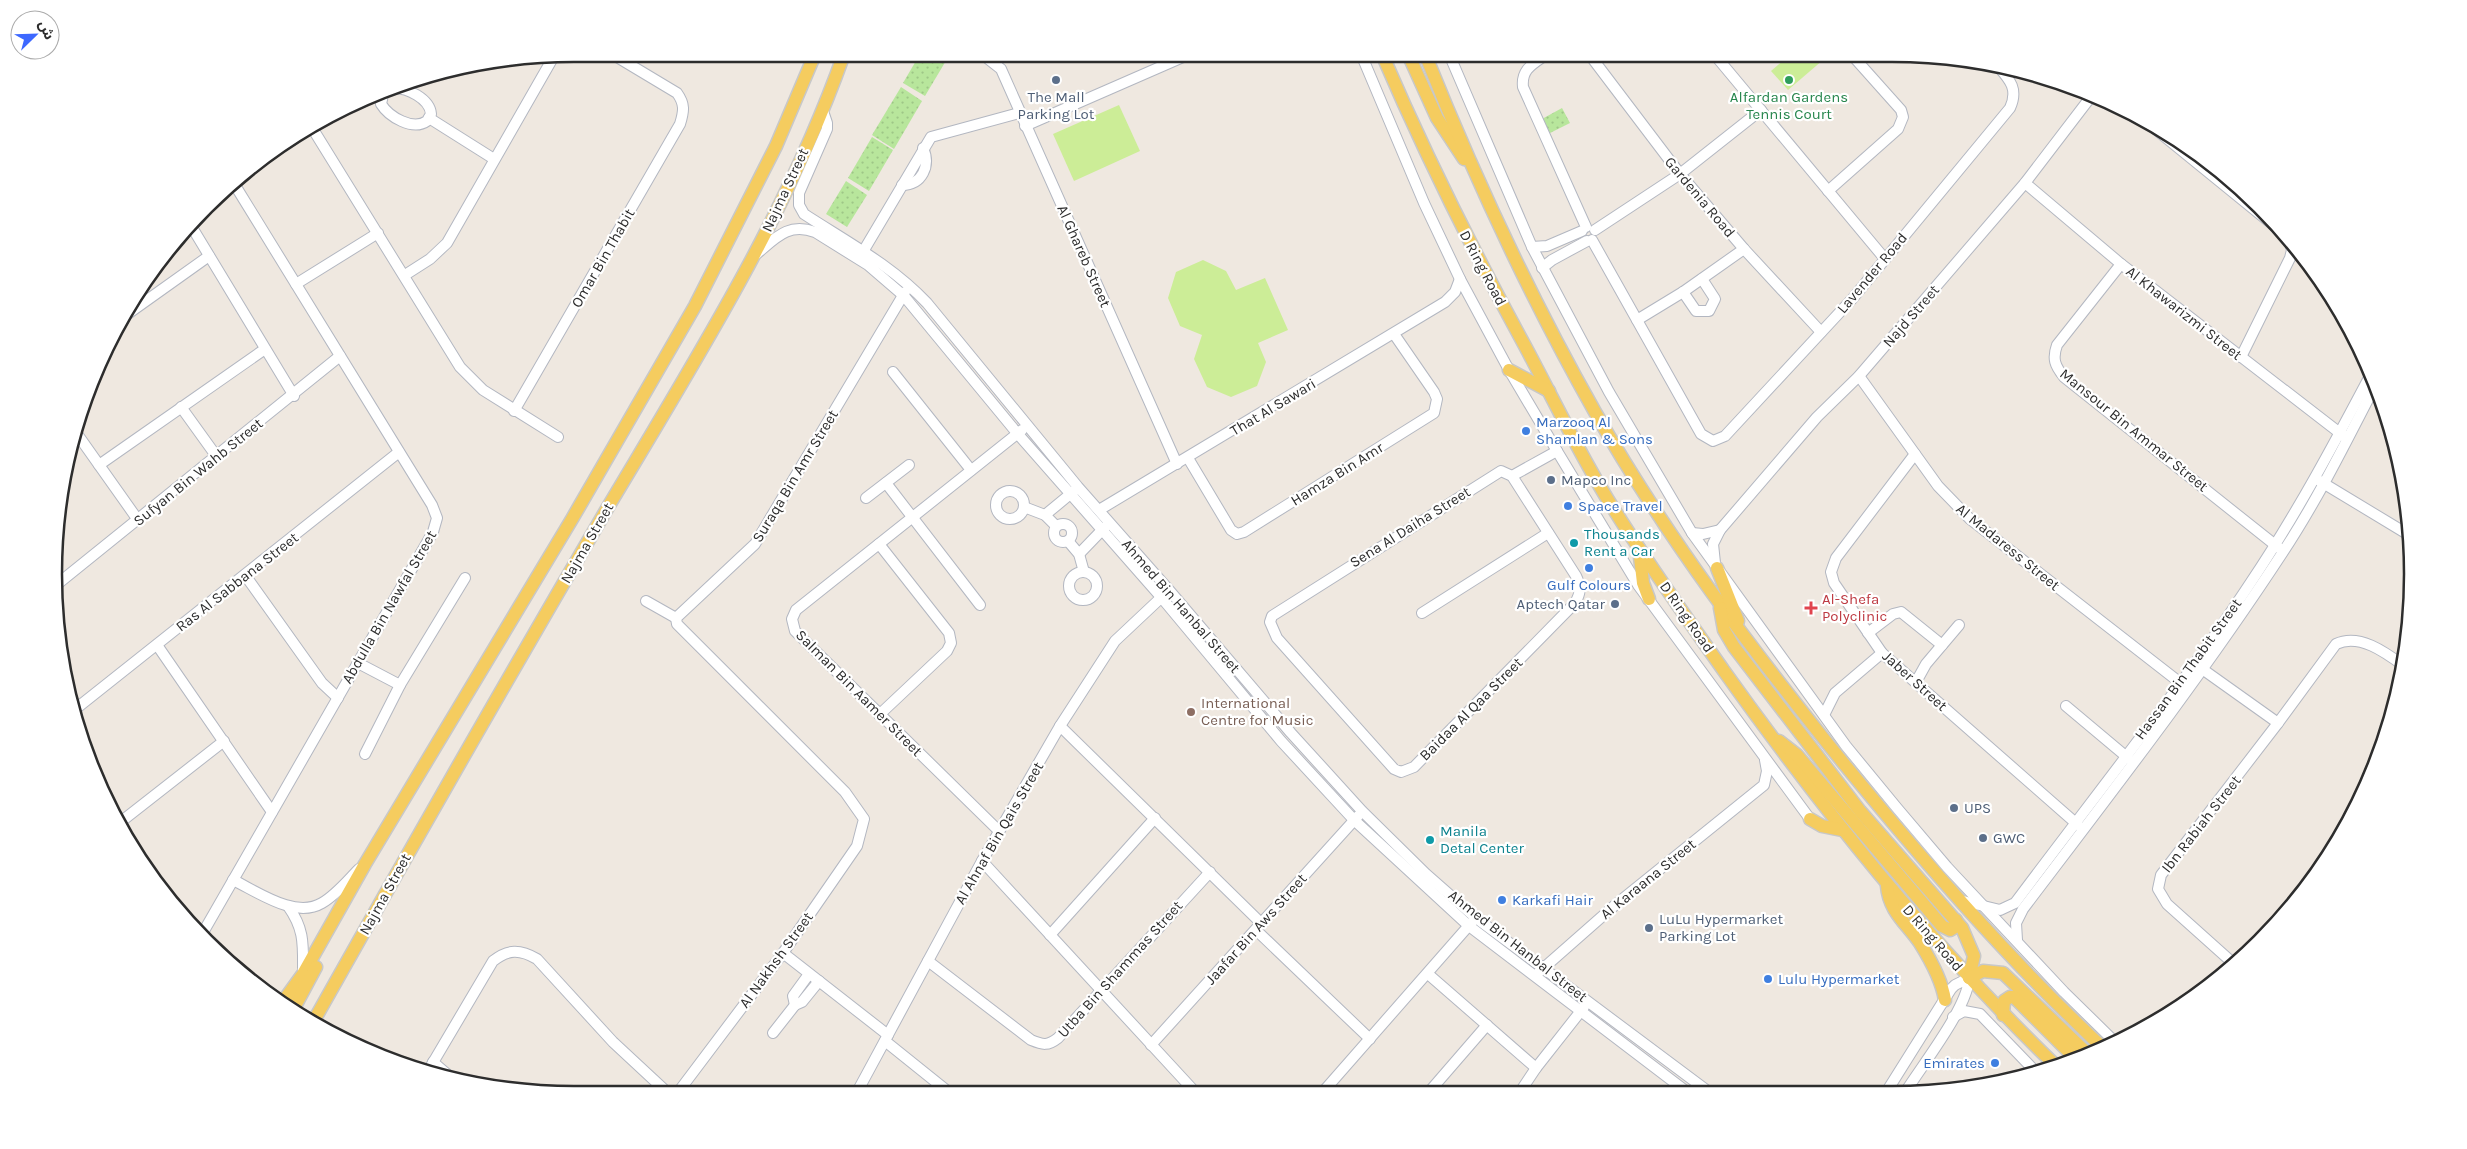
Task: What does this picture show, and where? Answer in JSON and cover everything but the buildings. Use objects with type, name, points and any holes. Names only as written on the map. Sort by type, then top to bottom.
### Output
[{"type":"main road","name":"Najma Street","points":[[286,997],[303,974],[365,864],[572,519],[695,306],[776,146],[812,62]]},
{"type":"main road","name":"Najma Street","points":[[316,1017],[754,256],[823,111],[841,62]]},
{"type":"main road","name":"D Ring Road","points":[[1385,62],[1422,148],[1488,278],[1594,476],[1639,548],[1770,736],[1842,830],[1887,886],[1968,978],[2050,1061]]},
{"type":"main road","points":[[1412,62],[1437,118],[1482,183]]},
{"type":"main road","points":[[1429,62],[1520,268],[1596,413],[1720,605],[1746,642],[1921,858],[2017,962],[2098,1043]]},
{"type":"main road","points":[[1509,370],[1549,391]]},
{"type":"main road","points":[[1639,548],[1642,574],[1649,599]]},
{"type":"main road","points":[[1716,568],[1746,642]]},
{"type":"main road","points":[[1720,605],[1724,630],[1746,662],[1860,811],[1956,920],[1967,936],[1974,956],[1968,978]]},
{"type":"main road","points":[[1770,736],[1797,755],[1942,926],[1950,930],[1955,927],[1956,920]]},
{"type":"main road","points":[[1810,818],[1822,826],[1842,830]]},
{"type":"main road","points":[[296,1004],[388,840],[388,826]]},
{"type":"main road","points":[[1887,886],[1894,911],[1923,948],[1942,986],[1946,1000]]},
{"type":"main road","points":[[1968,978],[1983,970],[2002,973],[2083,1050]]},
{"type":"main road","points":[[2003,1015],[2004,1001],[2014,997],[2071,1054]]},
{"type":"street","points":[[514,411],[680,124],[683,114],[683,102],[677,93],[625,62]]},
{"type":"street","name":"Al Ghareb Street","points":[[992,62],[1001,69],[1177,464]]},
{"type":"street","points":[[1026,126],[1172,62]]},
{"type":"street","name":"D Ring Road","points":[[1364,62],[1424,203],[1460,279],[1509,370],[1605,533],[1649,599],[1764,758],[1810,818]]},
{"type":"street","points":[[1452,62],[1542,268],[1609,392],[1692,533],[1846,746],[1897,808],[1947,867],[2064,992],[2111,1038]]},
{"type":"street","points":[[1536,62],[1522,76],[1523,87],[1588,234],[1637,320],[1683,292],[1744,249]]},
{"type":"street","name":"Gardenia Road","points":[[1595,62],[1680,174],[1744,249],[1821,332]]},
{"type":"street","points":[[1721,62],[1885,259]]},
{"type":"street","points":[[1828,190],[1898,129],[1903,117],[1896,104],[1858,62]]},
{"type":"street","points":[[405,276],[430,259],[447,243],[550,63]]},
{"type":"street","name":"Lavender Road","points":[[1637,320],[1701,434],[1713,441],[1725,436],[1885,259],[2010,108],[2014,91],[2011,82],[2005,75]]},
{"type":"street","points":[[382,100],[381,104],[390,116],[416,125],[424,124],[429,118],[430,110],[427,104],[408,91]]},
{"type":"street","name":"Najd Street","points":[[1716,568],[1713,552],[1716,537],[1720,530],[1817,417],[1858,376],[2025,183],[2088,101]]},
{"type":"street","points":[[1542,268],[1588,234],[1680,174],[1761,110]]},
{"type":"street","name":"Ahmed Bin Hanbal Street","points":[[823,111],[827,122],[827,129],[798,193],[800,208],[804,214],[864,250],[908,284],[927,303],[1078,487],[1291,733],[1362,811],[1472,922],[1543,968],[1701,1086]]},
{"type":"street","points":[[864,250],[931,137],[1019,113]]},
{"type":"street","points":[[429,118],[494,159]]},
{"type":"street","points":[[315,133],[460,367],[483,390],[558,437]]},
{"type":"street","points":[[2199,164],[2221,182]]},
{"type":"street","name":"Al Khawarizmi Street","points":[[2025,183],[2121,264],[2344,436]]},
{"type":"street","name":"Abdulla Bin Nawfal Street","points":[[205,929],[436,525],[436,511],[238,189]]},
{"type":"street","name":"Ahmed Bin Hanbal Street","points":[[754,256],[782,234],[798,228],[805,229],[815,232],[868,265],[904,296],[1017,433],[1161,597],[1281,741],[1354,820],[1535,976],[1678,1086]]},
{"type":"street","points":[[195,232],[294,396]]},
{"type":"street","points":[[296,284],[378,234]]},
{"type":"street","points":[[1532,247],[1547,246],[1588,234]]},
{"type":"street","points":[[2241,356],[2290,258],[2290,252]]},
{"type":"street","points":[[139,306],[209,256]]},
{"type":"street","name":"Mansour Bin Ammar Street","points":[[2121,264],[2057,346],[2054,361],[2057,369],[2064,377],[2276,544],[2281,556]]},
{"type":"street","name":"That Al Sawari","points":[[1099,510],[1446,302],[1455,292],[1460,279]]},
{"type":"street","points":[[1683,292],[1696,311],[1710,311],[1715,299],[1702,279]]},
{"type":"street","name":"Suraqa Bin Amr Street","points":[[676,618],[755,544],[904,296],[908,284]]},
{"type":"street","points":[[1446,302],[1459,299],[1473,302]]},
{"type":"street","name":"Hamza Bin Amr","points":[[1188,458],[1231,530],[1237,534],[1244,532],[1434,412],[1437,399],[1434,392],[1394,334]]},
{"type":"street","points":[[98,465],[265,349]]},
{"type":"street","name":"Sufyan Bin Wahb Street","points":[[62,580],[294,396],[340,356]]},
{"type":"street","points":[[893,372],[971,470]]},
{"type":"street","name":"Al Madaress Street","points":[[1858,376],[1938,486],[1970,519],[2183,685]]},
{"type":"street","name":"Hassan Bin Thabit Street","points":[[2344,436],[2367,383]]},
{"type":"street","name":"Hassan Bin Thabit Street","points":[[1959,900],[2000,910],[2011,906],[2125,754],[2198,667],[2281,556],[2319,481],[2371,392]]},
{"type":"street","points":[[181,407],[217,457]]},
{"type":"street","name":"Salman Bin Aamer Street","points":[[999,831],[795,632],[792,619],[796,610],[1027,426]]},
{"type":"street","points":[[81,440],[138,520]]},
{"type":"street","name":"Sena Al Daiha Street","points":[[1270,622],[1278,610],[1493,474],[1501,470],[1512,476],[1557,451]]},
{"type":"street","name":"Ras Al Sabbana Street","points":[[80,706],[399,452]]},
{"type":"street","name":"Jaber Street","points":[[1915,454],[1832,563],[1831,572],[1834,582],[1882,653],[2076,821],[2081,833]]},
{"type":"street","points":[[866,498],[909,465]]},
{"type":"street","name":"Baidaa Al Qaa Street","points":[[1270,622],[1277,638],[1387,764],[1401,772],[1408,770],[1514,666],[1579,596],[1580,583],[1512,476]]},
{"type":"street","points":[[2319,481],[2402,531]]},
{"type":"street","name":"Hassan Bin Thabit Street","points":[[2198,667],[2276,544],[2319,481]]},
{"type":"street","points":[[886,482],[980,605]]},
{"type":"street","points":[[1045,515],[1078,487]]},
{"type":"street","points":[[1024,507],[1045,515],[1056,526],[1053,532],[1055,539],[1061,542],[1068,541],[1080,554],[1084,572]]},
{"type":"street","points":[[1080,554],[1109,522]]},
{"type":"street","points":[[1692,533],[1703,534],[1720,530]]},
{"type":"street","points":[[1422,613],[1548,533]]},
{"type":"street","points":[[879,544],[949,633],[951,643],[947,651],[879,715]]},
{"type":"street","points":[[246,575],[322,683],[338,698]]},
{"type":"street","points":[[365,754],[400,685],[464,578]]},
{"type":"street","name":"Al Ahnaf Bin Qais Street","points":[[860,1086],[982,861],[1060,726],[1115,641],[1169,590]]},
{"type":"street","points":[[646,601],[676,618]]},
{"type":"street","points":[[1867,631],[1892,614],[1901,612],[1942,645]]},
{"type":"street","name":"Al Nakhsh Street","points":[[676,618],[677,624],[845,792],[864,819],[857,846],[783,953],[683,1086]]},
{"type":"street","points":[[1913,680],[1959,625]]},
{"type":"street","name":"Ibn Rabiah Street","points":[[2229,960],[2161,897],[2158,882],[2161,875],[2278,724],[2329,651],[2336,644],[2344,640],[2354,639],[2363,642],[2397,662]]},
{"type":"street","points":[[157,645],[272,812]]},
{"type":"street","points":[[1824,716],[1835,693],[1882,653]]},
{"type":"street","points":[[358,663],[400,685]]},
{"type":"street","points":[[2198,667],[2278,724]]},
{"type":"street","name":"Hassan Bin Thabit Street","points":[[2017,940],[2015,930],[2019,915],[2130,766],[2183,685]]},
{"type":"street","points":[[1808,693],[1821,697],[1835,693]]},
{"type":"street","points":[[2066,706],[2125,754],[2130,766]]},
{"type":"street","points":[[1060,726],[1210,872],[1259,927],[1370,1039]]},
{"type":"street","points":[[125,819],[224,741]]},
{"type":"street","points":[[1764,758],[1767,771],[1764,785],[1784,784]]},
{"type":"street","name":"Al Karaana Street","points":[[1535,976],[1614,906],[1764,785]]},
{"type":"street","name":"Jaafar Bin Aws Street","points":[[1150,1045],[1259,927],[1362,811]]},
{"type":"street","points":[[1050,935],[1155,818]]},
{"type":"street","points":[[982,861],[1189,1086]]},
{"type":"street","points":[[233,880],[288,906],[305,908],[321,904],[365,864]]},
{"type":"street","name":"Utba Bin Shammas Street","points":[[928,961],[1032,1040],[1050,1045],[1210,872]]},
{"type":"street","points":[[288,906],[298,920],[303,936],[303,974]]},
{"type":"street","points":[[1328,1086],[1472,922]]},
{"type":"street","points":[[432,1066],[493,961],[510,951],[520,951],[537,958],[614,1042],[660,1086]]},
{"type":"street","points":[[783,953],[819,981],[942,1086]]},
{"type":"street","points":[[795,1005],[794,996],[809,974]]},
{"type":"street","points":[[1428,974],[1536,1068]]},
{"type":"street","points":[[1890,1086],[1955,985],[1968,978]]},
{"type":"street","points":[[1910,1085],[1966,995],[1968,978]]},
{"type":"street","points":[[773,1033],[795,1005],[802,1002],[819,981]]},
{"type":"street","points":[[1524,1086],[1588,1001]]},
{"type":"street","points":[[1954,1016],[1964,1011],[1980,1014],[2031,1067]]},
{"type":"street","points":[[1610,1033],[1617,1023]]},
{"type":"street","points":[[1434,1086],[1487,1025]]},
{"type":"street","points":[[434,1062],[442,1069]]},
{"type":"green space","points":[[915,62],[945,62],[925,96],[903,83]]},
{"type":"green space","name":"Alfardan Gardens Tennis Court","points":[[1782,62],[1821,62],[1788,90],[1771,71]]},
{"type":"green space","points":[[901,87],[922,101],[894,149],[872,135]]},
{"type":"green space","points":[[1119,105],[1140,151],[1074,181],[1053,134]]},
{"type":"green space","points":[[1562,108],[1570,123],[1550,133],[1542,119]]},
{"type":"green space","points":[[872,137],[893,150],[869,191],[848,178]]},
{"type":"green space","points":[[846,181],[867,195],[847,227],[826,214]]},
{"type":"green space","points":[[1203,260],[1226,271],[1236,290],[1265,278],[1288,330],[1258,343],[1266,362],[1257,386],[1231,397],[1207,387],[1194,359],[1202,335],[1180,326],[1168,298],[1176,272]]},
{"type":"place","name":"The Mall Parking Lot","points":[[1056,80]]},
{"type":"place","name":"Alfardan Gardens Tennis Court","points":[[1789,80]]},
{"type":"place","name":"Marzooq Al Shamlan & Sons","points":[[1526,431]]},
{"type":"place","name":"Mapco Inc","points":[[1551,480]]},
{"type":"place","name":"Space Travel","points":[[1568,506]]},
{"type":"place","name":"Thousands Rent a Car","points":[[1574,543]]},
{"type":"place","name":"Gulf Colours","points":[[1589,568]]},
{"type":"place","name":"Aptech Qatar","points":[[1615,604]]},
{"type":"place","name":"Al-Shefa Polyclinic","points":[[1811,608]]},
{"type":"place","name":"International Centre for Music","points":[[1191,712]]},
{"type":"place","name":"UPS","points":[[1954,808]]},
{"type":"place","name":"GWC","points":[[1983,838]]},
{"type":"place","name":"Manila Detal Center","points":[[1430,840]]},
{"type":"place","name":"Karkafi Hair","points":[[1502,900]]},
{"type":"place","name":"LuLu Hypermarket Parking Lot","points":[[1649,928]]},
{"type":"place","name":"Lulu Hypermarket","points":[[1768,979]]},
{"type":"place","name":"Emirates","points":[[1995,1063]]}]
